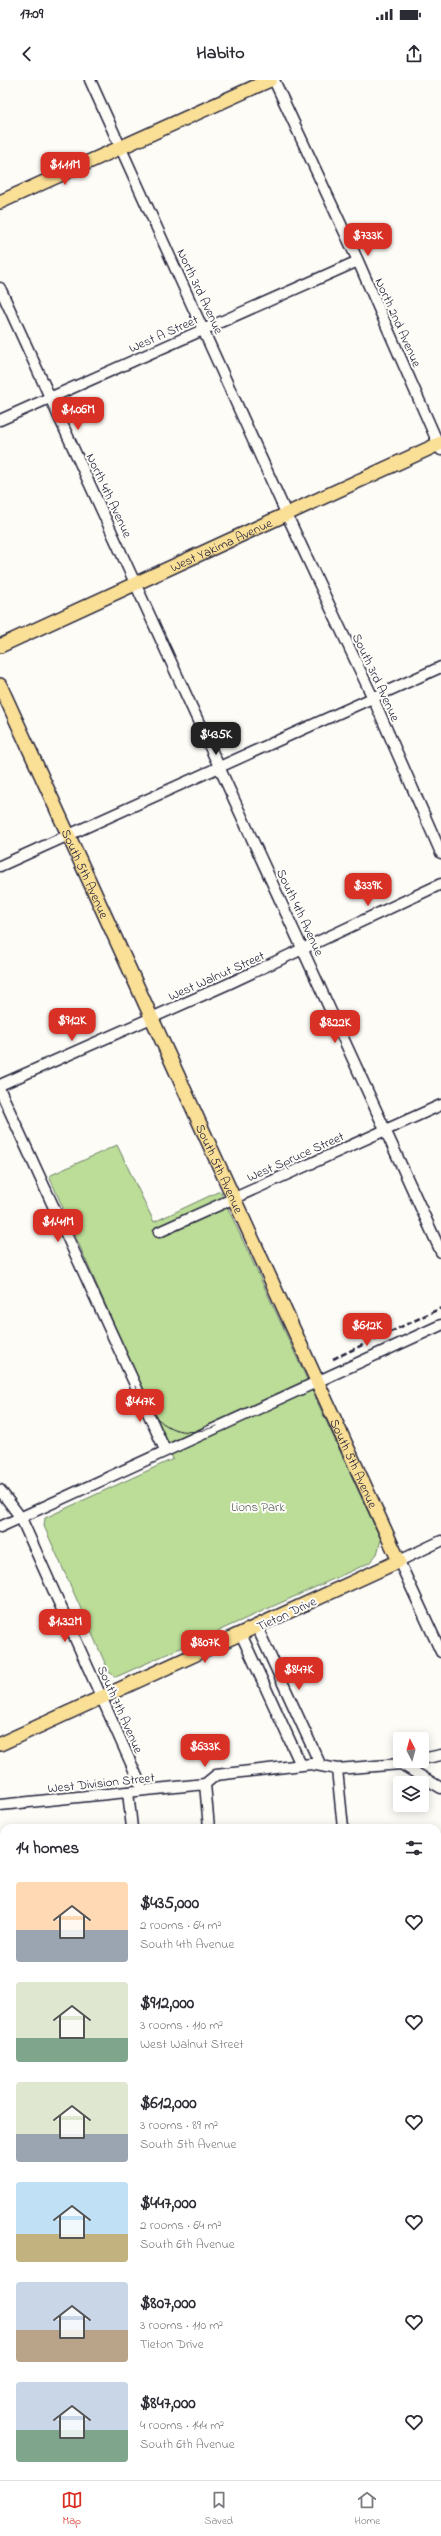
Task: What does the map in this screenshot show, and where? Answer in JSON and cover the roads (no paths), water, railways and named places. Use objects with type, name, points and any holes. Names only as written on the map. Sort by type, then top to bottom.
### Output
[{"type":"main road","points":[[0,202],[270,80]]},
{"type":"main road","name":"West Yakima Avenue","points":[[0,646],[286,513],[440,446]]},
{"type":"main road","name":"South 5th Avenue","points":[[0,685],[399,1561]]},
{"type":"main road","name":"Tieton Drive","points":[[0,1744],[399,1561]]},
{"type":"street","name":"North 3rd Avenue","points":[[90,80],[286,513]]},
{"type":"street","name":"North 2nd Avenue","points":[[274,80],[358,261],[440,446]]},
{"type":"street","name":"West A Street","points":[[0,420],[358,261]]},
{"type":"street","name":"North 4th Avenue","points":[[0,288],[136,582]]},
{"type":"street","name":"South 3rd Avenue","points":[[286,513],[373,698],[441,853]]},
{"type":"street","name":"South 4th Avenue","points":[[136,582],[218,766],[304,949],[441,1252]]},
{"type":"street","points":[[0,866],[218,766],[441,667]]},
{"type":"street","name":"West Walnut Street","points":[[0,1085],[304,949],[441,884]]},
{"type":"street","points":[[0,1090],[165,1450]]},
{"type":"street","name":"West Spruce Street","points":[[159,1232],[441,1105]]},
{"type":"street","points":[[0,1527],[165,1450],[441,1325]]},
{"type":"street","name":"South 7th Avenue","points":[[0,1490],[20,1518],[143,1790]]},
{"type":"street","name":"Tieton Drive","points":[[399,1561],[441,1541]]},
{"type":"street","name":"South 5th Avenue","points":[[399,1561],[441,1652]]},
{"type":"street","points":[[257,1627],[320,1764]]},
{"type":"street","points":[[241,1634],[301,1765]]},
{"type":"street","points":[[429,1758],[441,1755]]},
{"type":"street","name":"West Division Street","points":[[0,1805],[205,1784],[216,1775],[301,1765],[320,1764],[337,1769],[393,1765]]},
{"type":"street","points":[[408,1768],[441,1788]]},
{"type":"street","points":[[337,1769],[344,1824]]},
{"type":"street","points":[[205,1784],[209,1824]]},
{"type":"street","points":[[128,1792],[132,1824]]},
{"type":"tram line","points":[[135,1386],[150,1410],[167,1426],[177,1430],[189,1432],[217,1426]]},
{"type":"railway","points":[[333,1359],[441,1308]]},
{"type":"park label","name":"Lions Park","points":[[258,1506]]}]
